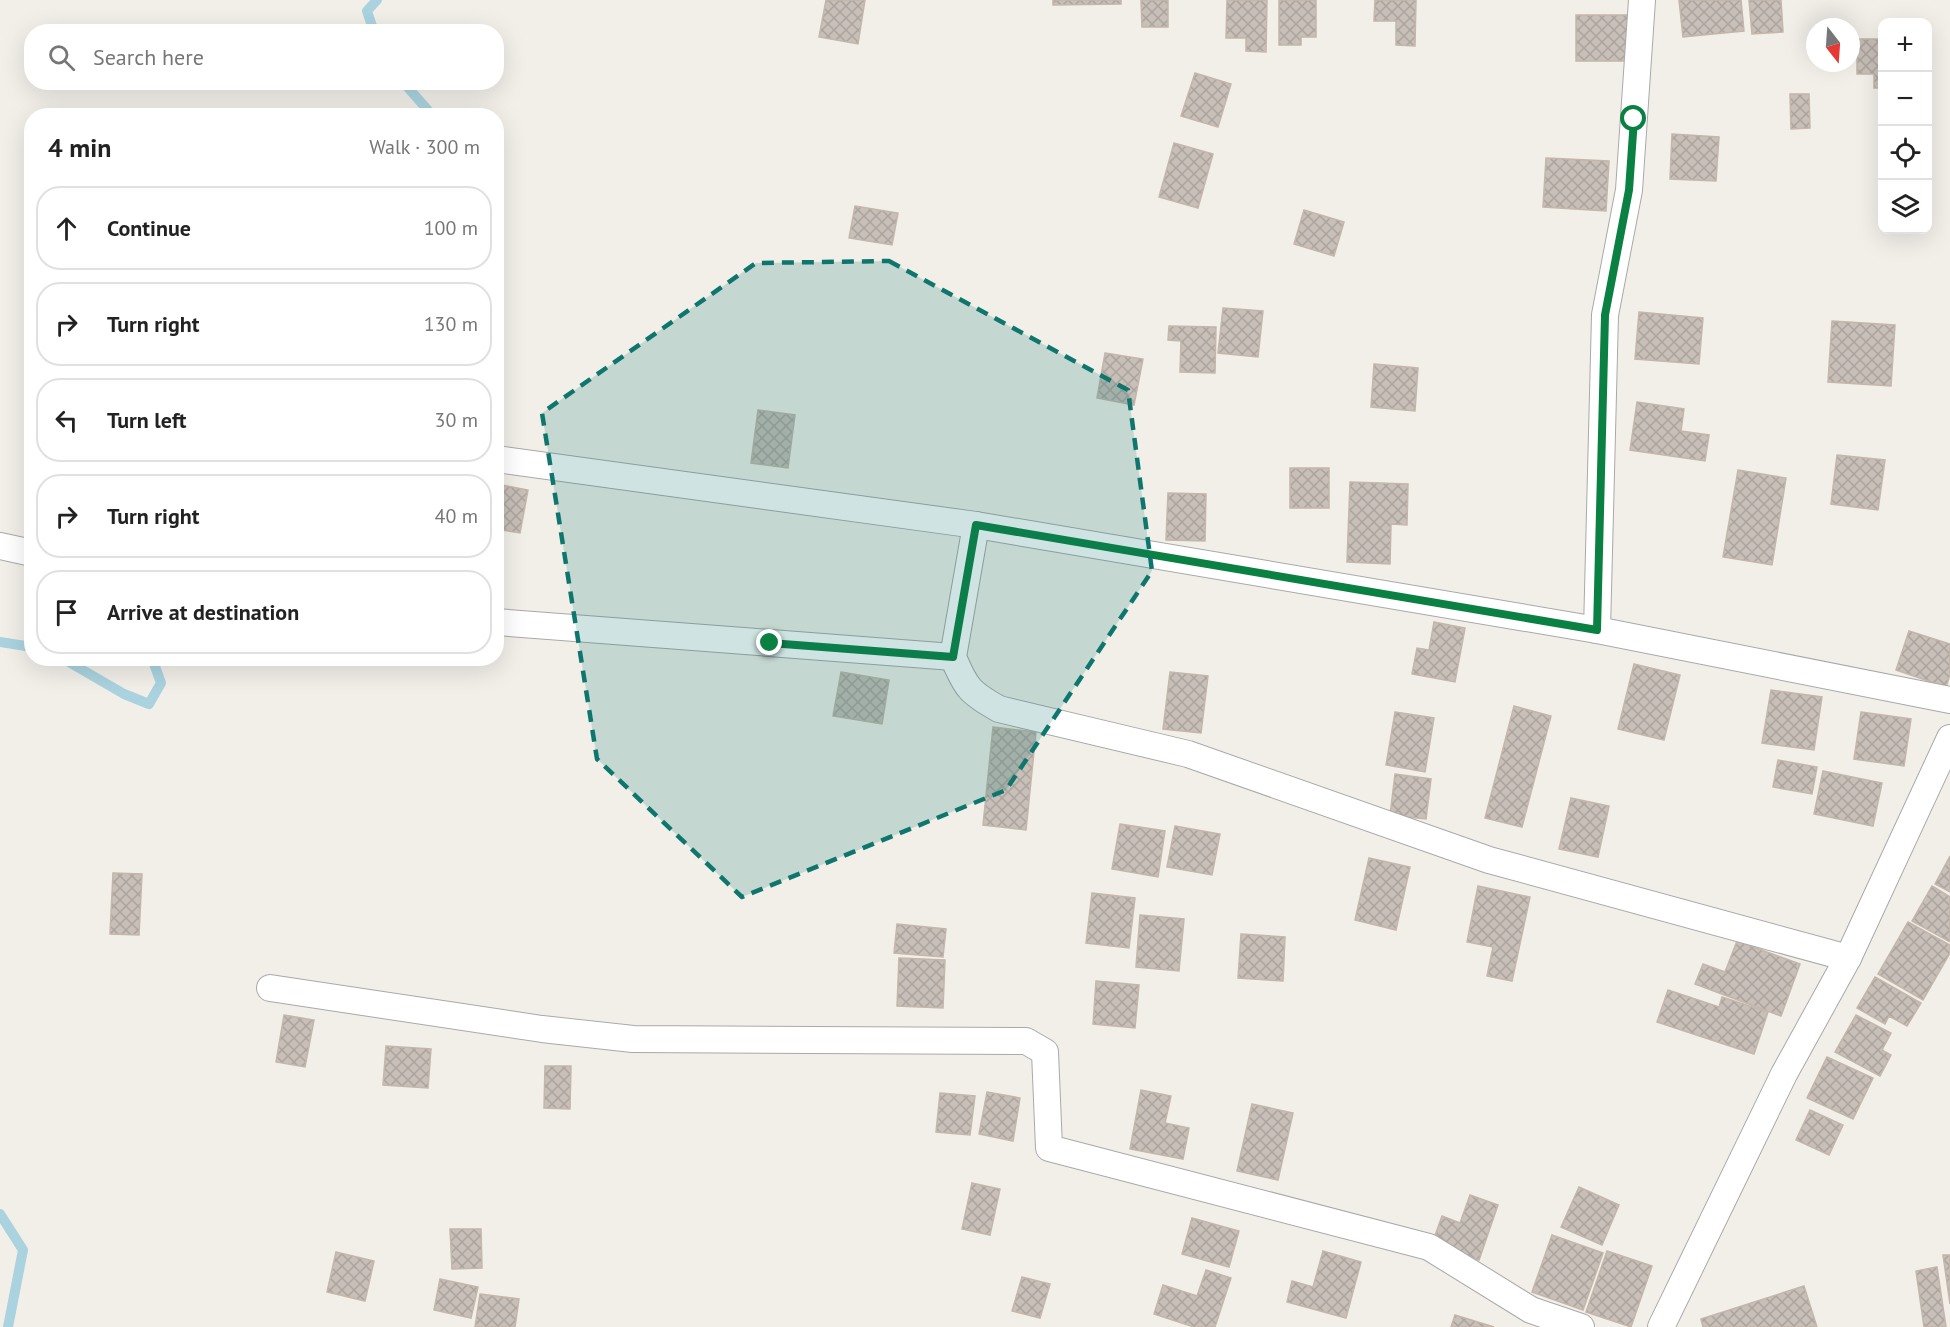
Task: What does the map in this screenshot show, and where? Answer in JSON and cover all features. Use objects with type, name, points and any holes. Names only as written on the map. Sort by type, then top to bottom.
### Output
[{"type":"street","points":[[1597,630],[1605,315],[1629,190],[1642,0]]},
{"type":"street","points":[[504,460],[976,525],[1597,630],[1950,700]]},
{"type":"street","points":[[976,525],[953,657],[961,677],[974,695],[999,709],[1188,754],[1489,860],[1848,957]]},
{"type":"street","points":[[0,546],[24,552]]},
{"type":"street","points":[[504,623],[953,657]]},
{"type":"street","points":[[1661,1327],[1784,1074],[1848,957],[1950,738]]},
{"type":"street","points":[[270,988],[542,1029],[633,1039],[1026,1041],[1046,1052],[1049,1148],[1429,1247],[1531,1310],[1581,1327]]},
{"type":"highlighted area","points":[[889,261],[1128,390],[1152,571],[1006,790],[742,897],[597,759],[542,413],[756,263]]},
{"type":"building","points":[[826,0],[865,0],[858,44],[819,37]]},
{"type":"building","points":[[1053,0],[1121,0],[1121,4],[1053,5]]},
{"type":"building","points":[[1141,0],[1168,0],[1168,27],[1142,27]]},
{"type":"building","points":[[1227,0],[1267,0],[1266,52],[1246,51],[1246,38],[1226,38]]},
{"type":"building","points":[[1279,0],[1316,0],[1316,37],[1301,37],[1301,45],[1279,45]]},
{"type":"building","points":[[1375,0],[1416,0],[1415,46],[1396,45],[1396,21],[1374,21]]},
{"type":"building","points":[[1679,0],[1741,0],[1744,31],[1683,37]]},
{"type":"building","points":[[1749,0],[1781,0],[1783,32],[1752,34]]},
{"type":"building","points":[[1576,15],[1630,15],[1631,61],[1576,61]]},
{"type":"building","points":[[1860,39],[1878,39],[1878,88],[1874,88],[1874,74],[1857,74],[1860,72]]},
{"type":"building","points":[[1195,73],[1231,84],[1218,127],[1181,116]]},
{"type":"building","points":[[1790,94],[1809,94],[1810,128],[1791,129]]},
{"type":"building","points":[[1672,134],[1719,137],[1716,181],[1670,179]]},
{"type":"building","points":[[1174,143],[1213,154],[1198,208],[1159,197]]},
{"type":"building","points":[[1546,158],[1609,161],[1606,211],[1543,207]]},
{"type":"building","points":[[855,206],[898,213],[892,245],[849,238]]},
{"type":"building","points":[[1304,210],[1344,222],[1334,256],[1294,244]]},
{"type":"building","points":[[1223,308],[1263,311],[1258,357],[1218,353]]},
{"type":"building","points":[[1639,312],[1703,318],[1699,364],[1635,359]]},
{"type":"building","points":[[1832,321],[1895,325],[1891,386],[1828,382]]},
{"type":"building","points":[[1169,326],[1216,327],[1215,373],[1180,372],[1181,341],[1168,340]]},
{"type":"building","points":[[1105,353],[1143,359],[1134,405],[1097,398]]},
{"type":"building","points":[[1374,364],[1418,368],[1415,411],[1371,407]]},
{"type":"building","points":[[1637,402],[1684,409],[1681,431],[1709,435],[1705,461],[1630,450]]},
{"type":"building","points":[[758,410],[795,415],[788,468],[751,463]]},
{"type":"building","points":[[1837,455],[1885,460],[1878,510],[1831,504]]},
{"type":"building","points":[[1290,468],[1329,468],[1329,508],[1290,508]]},
{"type":"building","points":[[1738,470],[1786,478],[1772,565],[1723,557]]},
{"type":"building","points":[[1350,482],[1408,484],[1407,525],[1391,524],[1390,564],[1347,562]]},
{"type":"building","points":[[504,486],[528,490],[520,533],[504,530]]},
{"type":"building","points":[[1168,493],[1206,494],[1205,541],[1166,540]]},
{"type":"building","points":[[1434,622],[1465,628],[1455,682],[1412,674],[1417,648],[1429,650]]},
{"type":"building","points":[[1909,631],[1950,644],[1950,675],[1946,687],[1896,670]]},
{"type":"building","points":[[1634,664],[1680,675],[1664,740],[1618,729]]},
{"type":"building","points":[[841,672],[889,680],[882,724],[833,716]]},
{"type":"building","points":[[1170,672],[1208,676],[1201,733],[1163,729]]},
{"type":"building","points":[[1771,690],[1822,697],[1814,750],[1762,743]]},
{"type":"building","points":[[1514,706],[1551,716],[1522,827],[1485,818]]},
{"type":"building","points":[[1395,712],[1434,718],[1425,772],[1386,765]]},
{"type":"building","points":[[1861,712],[1911,719],[1904,766],[1854,759]]},
{"type":"building","points":[[993,727],[1036,732],[1026,830],[983,825]]},
{"type":"building","points":[[1778,760],[1817,767],[1812,794],[1773,787]]},
{"type":"building","points":[[1823,771],[1882,783],[1873,826],[1814,814]]},
{"type":"building","points":[[1395,774],[1431,779],[1426,819],[1390,815]]},
{"type":"building","points":[[1571,798],[1609,806],[1598,857],[1559,849]]},
{"type":"building","points":[[1120,824],[1165,831],[1158,877],[1112,869]]},
{"type":"building","points":[[1175,826],[1220,834],[1212,875],[1167,867]]},
{"type":"building","points":[[1950,856],[1950,892],[1935,884]]},
{"type":"building","points":[[1369,858],[1410,867],[1396,930],[1355,920]]},
{"type":"building","points":[[113,873],[142,874],[139,935],[110,934]]},
{"type":"building","points":[[1478,886],[1530,897],[1512,981],[1487,976],[1493,947],[1467,942]]},
{"type":"building","points":[[1932,886],[1950,897],[1950,942],[1912,921]]},
{"type":"building","points":[[1092,893],[1135,898],[1129,948],[1086,943]]},
{"type":"building","points":[[1140,915],[1184,919],[1179,971],[1136,967]]},
{"type":"building","points":[[1908,922],[1950,945],[1950,953],[1923,1000],[1878,974]]},
{"type":"building","points":[[897,924],[946,929],[943,957],[894,953]]},
{"type":"building","points":[[1241,934],[1285,937],[1283,981],[1238,978]]},
{"type":"building","points":[[1737,941],[1800,964],[1781,1016],[1695,984],[1703,964],[1725,972]]},
{"type":"building","points":[[899,958],[945,960],[943,1008],[897,1006]]},
{"type":"building","points":[[1875,977],[1921,1003],[1907,1026],[1889,1016],[1885,1024],[1857,1008]]},
{"type":"building","points":[[1096,981],[1139,985],[1135,1028],[1093,1024]]},
{"type":"building","points":[[1668,990],[1719,1007],[1722,997],[1768,1012],[1754,1054],[1657,1022]]},
{"type":"building","points":[[284,1015],[314,1020],[305,1067],[276,1062]]},
{"type":"building","points":[[1856,1015],[1891,1033],[1882,1050],[1891,1055],[1880,1076],[1835,1052]]},
{"type":"building","points":[[386,1046],[431,1049],[428,1088],[383,1085]]},
{"type":"building","points":[[1827,1057],[1873,1078],[1853,1119],[1807,1098]]},
{"type":"building","points":[[545,1066],[571,1066],[570,1109],[544,1108]]},
{"type":"building","points":[[1141,1090],[1171,1096],[1165,1123],[1189,1128],[1183,1159],[1130,1149]]},
{"type":"building","points":[[987,1092],[1020,1098],[1013,1141],[979,1134]]},
{"type":"building","points":[[940,1093],[975,1096],[970,1135],[936,1132]]},
{"type":"building","points":[[1252,1104],[1293,1113],[1278,1180],[1237,1171]]},
{"type":"building","points":[[1810,1110],[1843,1125],[1829,1155],[1796,1140]]},
{"type":"building","points":[[972,1183],[1000,1189],[990,1235],[962,1229]]},
{"type":"building","points":[[1579,1187],[1619,1205],[1602,1245],[1561,1227]]},
{"type":"building","points":[[1470,1195],[1498,1205],[1479,1260],[1432,1244],[1442,1216],[1460,1223]]},
{"type":"building","points":[[1192,1218],[1239,1231],[1229,1267],[1182,1254]]},
{"type":"building","points":[[450,1229],[481,1229],[482,1268],[452,1269]]},
{"type":"building","points":[[1552,1235],[1603,1253],[1583,1310],[1532,1292]]},
{"type":"building","points":[[1323,1251],[1361,1262],[1346,1318],[1287,1302],[1292,1281],[1313,1287]]},
{"type":"building","points":[[1607,1251],[1652,1266],[1631,1327],[1586,1312]]},
{"type":"building","points":[[336,1252],[374,1261],[365,1301],[327,1292]]},
{"type":"building","points":[[1943,1255],[1950,1255],[1950,1304]]},
{"type":"building","points":[[1937,1267],[1946,1327],[1924,1327],[1916,1271]]},
{"type":"building","points":[[1206,1270],[1231,1278],[1215,1327],[1194,1327],[1154,1314],[1163,1285],[1197,1296]]},
{"type":"building","points":[[1022,1277],[1050,1284],[1040,1318],[1012,1311]]},
{"type":"building","points":[[440,1279],[478,1287],[471,1318],[434,1310]]},
{"type":"building","points":[[1804,1286],[1817,1327],[1703,1327],[1701,1319]]},
{"type":"building","points":[[480,1294],[519,1299],[515,1327],[475,1327]]},
{"type":"building","points":[[1455,1315],[1494,1327],[1451,1327]]},
{"type":"waterway","points":[[371,24],[367,11],[377,0]]},
{"type":"waterway","points":[[410,90],[426,108]]},
{"type":"waterway","points":[[0,642],[24,646]]},
{"type":"waterway","points":[[76,666],[124,694],[149,704],[161,683],[155,666]]},
{"type":"waterway","points":[[0,1214],[23,1250],[8,1327]]},
{"type":"route","points":[[770,643],[953,657],[976,525],[1597,630],[1605,315],[1629,190],[1634,119]]}]
